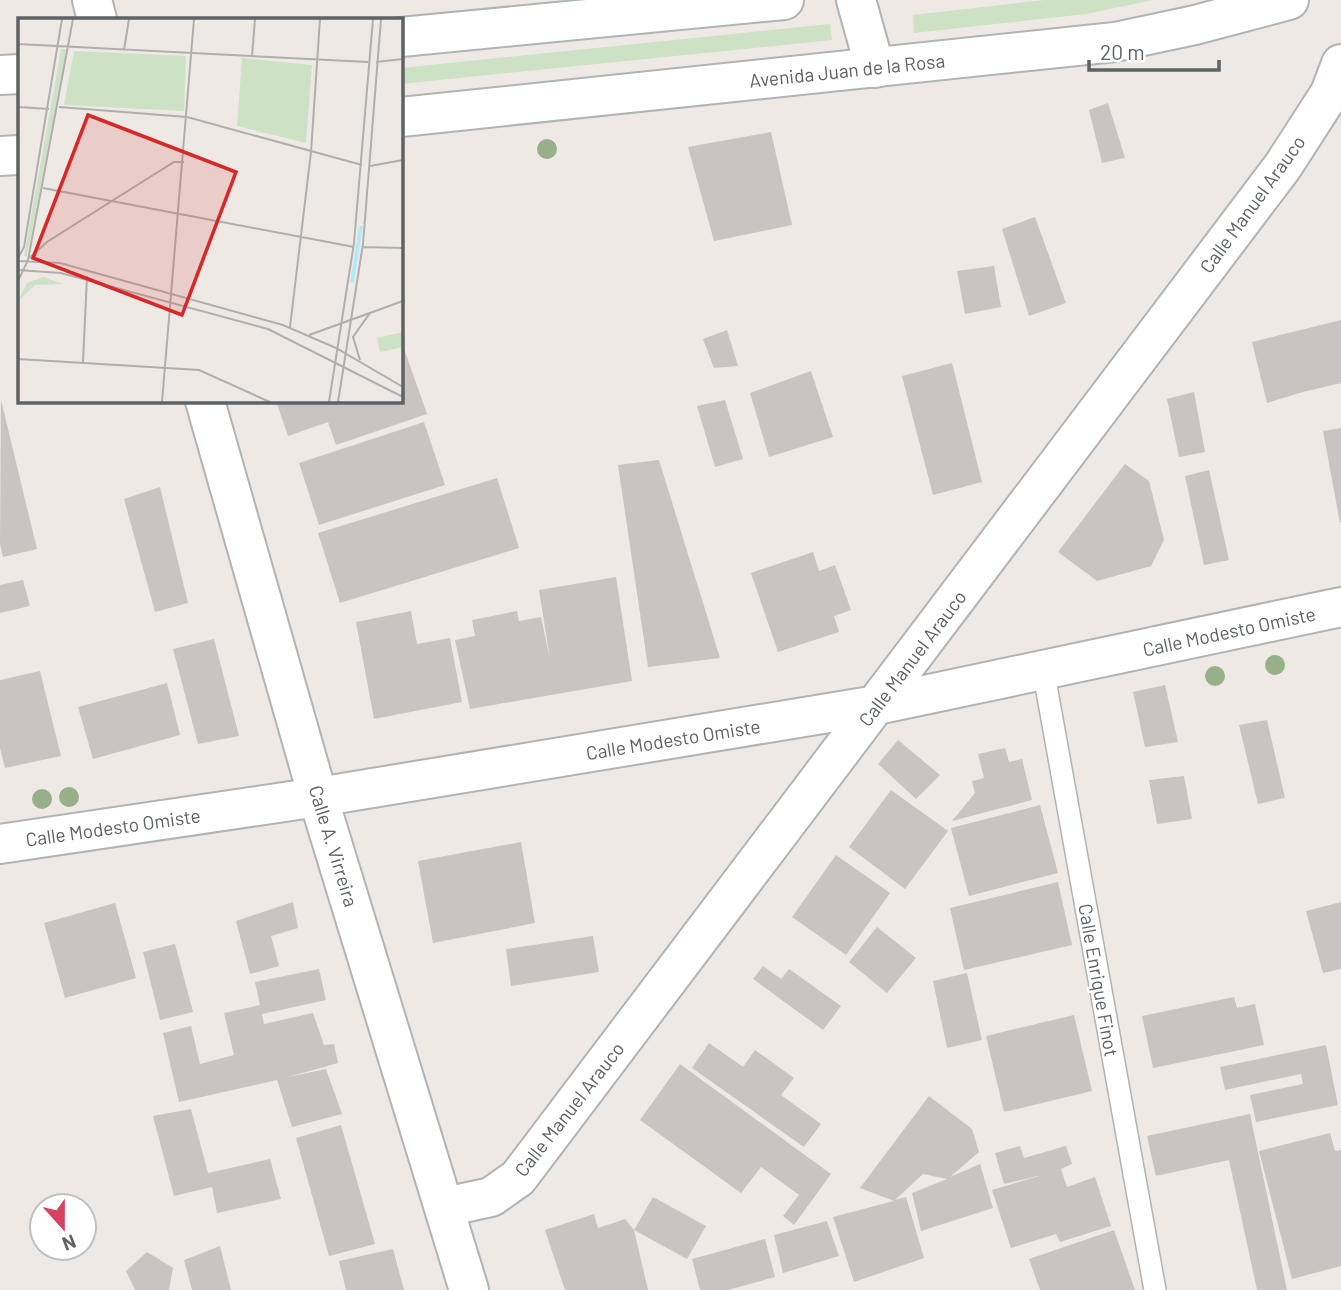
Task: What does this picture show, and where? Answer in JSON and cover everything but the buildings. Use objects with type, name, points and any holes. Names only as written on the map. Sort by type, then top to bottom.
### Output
[{"type":"street","points":[[92,0],[97,18]]},
{"type":"street","points":[[402,37],[784,0]]},
{"type":"street","points":[[856,0],[875,68]]},
{"type":"street","name":"Avenida Juan de la Rosa","points":[[402,117],[1115,42],[1195,25],[1289,0]]},
{"type":"street","name":"Calle Manuel Arauco","points":[[445,1207],[491,1197],[518,1178],[1283,166],[1330,93],[1341,64]]},
{"type":"street","points":[[0,75],[18,74]]},
{"type":"street","points":[[0,156],[18,155]]},
{"type":"street","name":"Calle A. Virreira","points":[[205,402],[318,797],[469,1290]]},
{"type":"street","name":"Calle Modesto Omiste","points":[[0,844],[318,797],[877,705],[1341,607]]},
{"type":"lane","name":"Calle Enrique Finot","points":[[1043,669],[1155,1290]]},
{"type":"green space","points":[[1044,0],[1153,0],[1086,14],[914,33],[913,15]]},
{"type":"green space","points":[[830,24],[832,40],[402,84],[402,68]]}]
